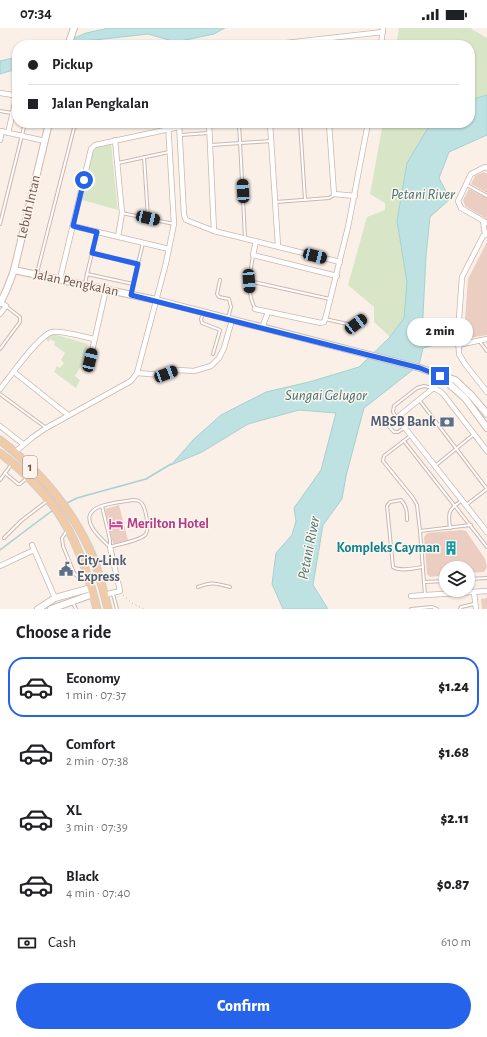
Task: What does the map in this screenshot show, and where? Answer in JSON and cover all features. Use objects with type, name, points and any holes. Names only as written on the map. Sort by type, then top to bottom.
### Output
[{"type":"main road","name":"Lebuh Intan","points":[[2,304],[5,290],[14,270],[48,128]]},
{"type":"main road","name":"Jalan Pengkalan","points":[[14,270],[156,300],[420,368],[440,376],[465,398],[487,428]]},
{"type":"main road","name":"Lebuh Intan","points":[[0,295],[5,290]]},
{"type":"main road","name":"Jalan Pengkalan","points":[[440,376],[446,376],[455,380],[487,414]]},
{"type":"main road","name":"1","points":[[0,440],[15,452],[37,474],[69,512],[90,549],[108,609]]},
{"type":"main road","name":"1","points":[[0,453],[28,477],[61,516],[70,530],[81,554],[93,590],[97,609]]},
{"type":"main road","points":[[90,549],[89,554],[95,579],[93,590]]},
{"type":"main road","points":[[38,609],[55,598],[93,590]]},
{"type":"main road","points":[[51,609],[93,590]]},
{"type":"main road","points":[[93,590],[100,597],[104,609]]},
{"type":"street","points":[[317,40],[383,30],[382,40]]},
{"type":"street","points":[[0,93],[12,95]]},
{"type":"street","points":[[8,133],[12,113]]},
{"type":"street","points":[[60,279],[91,150],[95,145],[161,128]]},
{"type":"street","points":[[15,452],[23,444],[46,428],[131,381],[137,373],[174,224],[169,128]]},
{"type":"street","points":[[179,128],[184,215],[186,220],[214,231],[340,262]]},
{"type":"street","points":[[210,128],[214,231]]},
{"type":"street","points":[[270,128],[278,246]]},
{"type":"street","points":[[329,128],[334,194],[355,196]]},
{"type":"street","points":[[255,308],[321,323],[325,319],[355,196],[367,128]]},
{"type":"street","points":[[0,140],[1,131],[45,141]]},
{"type":"street","points":[[116,140],[122,213],[118,237]]},
{"type":"street","points":[[487,168],[485,167],[472,172],[458,201],[459,206],[464,210],[485,222],[486,234],[462,277],[458,315],[458,345],[461,358],[487,392]]},
{"type":"street","points":[[73,226],[169,249]]},
{"type":"street","points":[[256,241],[253,255],[336,276]]},
{"type":"street","points":[[90,360],[106,289]]},
{"type":"street","points":[[0,314],[2,304]]},
{"type":"street","points":[[262,328],[268,312]]},
{"type":"street","points":[[137,373],[162,375],[178,370],[194,371],[211,366],[219,358],[224,348],[230,319]]},
{"type":"street","points":[[0,389],[42,337],[51,332],[94,339]]},
{"type":"street","points":[[458,345],[487,339]]},
{"type":"street","points":[[14,372],[68,415]]},
{"type":"street","points":[[487,451],[444,395],[434,388],[399,416],[398,419],[404,428],[487,532]]},
{"type":"street","points":[[0,426],[23,444]]},
{"type":"street","points":[[0,566],[33,547],[55,598]]},
{"type":"street","points":[[104,595],[120,591],[110,547]]},
{"type":"street","points":[[475,592],[487,591]]},
{"type":"street","points":[[411,596],[439,594]]},
{"type":"lane","points":[[0,111],[12,113]]},
{"type":"lane","points":[[0,224],[23,128]]},
{"type":"lane","points":[[37,274],[74,128]]},
{"type":"lane","points":[[239,128],[245,238]]},
{"type":"lane","points":[[300,128],[305,200]]},
{"type":"lane","points":[[180,135],[210,133]]},
{"type":"lane","points":[[210,145],[270,141]]},
{"type":"lane","points":[[118,163],[170,152]]},
{"type":"lane","points":[[144,157],[148,218]]},
{"type":"lane","points":[[466,184],[487,196]]},
{"type":"lane","points":[[274,202],[329,198],[334,194]]},
{"type":"lane","points":[[122,213],[174,224]]},
{"type":"lane","points":[[85,285],[97,232]]},
{"type":"lane","points":[[131,295],[143,243]]},
{"type":"lane","points":[[92,253],[138,264]]},
{"type":"lane","points":[[253,255],[249,281],[250,298],[255,308]]},
{"type":"lane","points":[[87,274],[133,284]]},
{"type":"lane","points":[[220,280],[217,294],[229,299],[230,319]]},
{"type":"lane","points":[[249,281],[331,299]]},
{"type":"lane","points":[[0,349],[21,319],[2,304]]},
{"type":"lane","points":[[204,313],[202,323],[220,330],[213,354]]},
{"type":"lane","points":[[325,319],[352,325],[364,319]]},
{"type":"lane","points":[[479,341],[487,351]]},
{"type":"lane","points":[[398,419],[393,412],[394,406],[418,388],[424,386],[434,388]]},
{"type":"lane","points":[[0,394],[46,428]]},
{"type":"lane","points":[[419,400],[487,489],[466,505]]},
{"type":"lane","points":[[385,422],[394,432],[398,432],[404,428]]},
{"type":"lane","points":[[435,466],[474,434]]},
{"type":"lane","points":[[411,435],[384,456],[383,460],[415,501],[420,531],[425,595]]},
{"type":"lane","points":[[403,441],[487,547]]},
{"type":"lane","points":[[0,480],[12,462]]},
{"type":"lane","points":[[5,473],[18,484],[28,477]]},
{"type":"lane","points":[[139,500],[143,504],[148,527],[147,533],[142,537],[110,547],[91,528],[90,516],[93,511],[102,506],[139,500]]},
{"type":"lane","points":[[407,520],[405,505],[403,502],[401,500],[390,502],[387,506],[393,567],[396,569],[403,569],[423,567]]},
{"type":"lane","points":[[450,528],[449,512],[462,500]]},
{"type":"lane","points":[[4,538],[21,521],[49,501]]},
{"type":"lane","points":[[102,506],[110,540],[110,547]]},
{"type":"lane","points":[[420,531],[471,525]]},
{"type":"lane","points":[[70,530],[62,538],[62,546],[74,573],[78,577],[84,579],[89,578]]},
{"type":"lane","points":[[475,579],[487,578]]},
{"type":"lane","points":[[424,582],[439,581]]},
{"type":"lane","points":[[198,587],[211,583],[217,583],[230,587]]},
{"type":"lane","points":[[112,593],[116,609]]},
{"type":"lane","points":[[72,600],[76,609]]},
{"type":"lane","points":[[460,609],[462,607],[476,606]]},
{"type":"lane","points":[[411,609],[432,607],[437,609]]},
{"type":"path","points":[[120,591],[123,596],[132,603],[144,609]]},
{"type":"green space","points":[[399,28],[470,28],[487,38],[487,95],[475,99],[475,40],[397,40]]},
{"type":"green space","points":[[382,128],[428,128],[407,163],[397,221],[407,282],[404,318],[390,337],[374,322],[374,307],[348,285],[367,217],[385,210],[385,203],[370,194]]},
{"type":"green space","points":[[111,144],[118,210],[82,200],[93,152],[98,146]]},
{"type":"green space","points":[[53,334],[88,344],[84,362],[90,365],[88,369],[81,366],[75,376],[80,380],[76,388],[54,372],[57,366],[60,368],[64,363],[61,360],[65,353],[54,345],[55,342],[50,339],[49,342],[45,338],[47,335]]},
{"type":"water","points":[[109,28],[225,28],[214,34],[186,40],[169,40],[148,34],[94,40],[70,40],[86,33]]},
{"type":"water","points":[[12,58],[12,70],[0,74],[0,61]]},
{"type":"water","name":"Petani River","points":[[487,95],[487,135],[449,152],[439,178],[450,199],[430,217],[426,256],[422,335],[431,346],[423,348],[419,365],[364,408],[346,476],[342,499],[323,525],[313,585],[328,609],[283,609],[272,584],[276,553],[292,535],[296,521],[294,508],[321,470],[336,413],[299,410],[248,424],[202,452],[171,465],[194,439],[221,415],[266,392],[309,382],[359,367],[390,337],[404,318],[407,282],[397,221],[407,163],[428,128],[475,128],[475,99]]},
{"type":"building","points":[[484,172],[487,174],[487,193],[471,184],[475,176]]},
{"type":"building","points":[[469,189],[487,198],[487,219],[465,206],[463,200]]},
{"type":"building","points":[[487,242],[487,335],[469,338],[464,333],[468,279]]},
{"type":"building","name":"Merilton Hotel","points":[[119,505],[128,540],[113,544],[105,509]]},
{"type":"building","name":"Kompleks Cayman","points":[[462,530],[466,531],[485,559],[487,567],[484,572],[475,573],[475,561],[439,561],[439,576],[430,577],[427,574],[424,537],[427,533]]},
{"type":"building","points":[[487,598],[487,609],[482,609],[481,599]]},
{"type":"waterway","name":"Sungai Gelugor","points":[[65,504],[77,498],[146,479],[171,464]]},
{"type":"waterway","name":"Sungai Gelugor","points":[[0,550],[53,510]]},
{"type":"place","name":"MBSB Bank","points":[[447,422]]},
{"type":"place","name":"Merilton Hotel","points":[[116,524]]},
{"type":"place","name":"Kompleks Cayman","points":[[451,548]]},
{"type":"place","name":"City-Link Express","points":[[66,569]]},
{"type":"route","points":[[84,180],[73,226],[97,232],[92,253],[138,264],[131,295],[156,300],[420,368],[440,376]]}]
